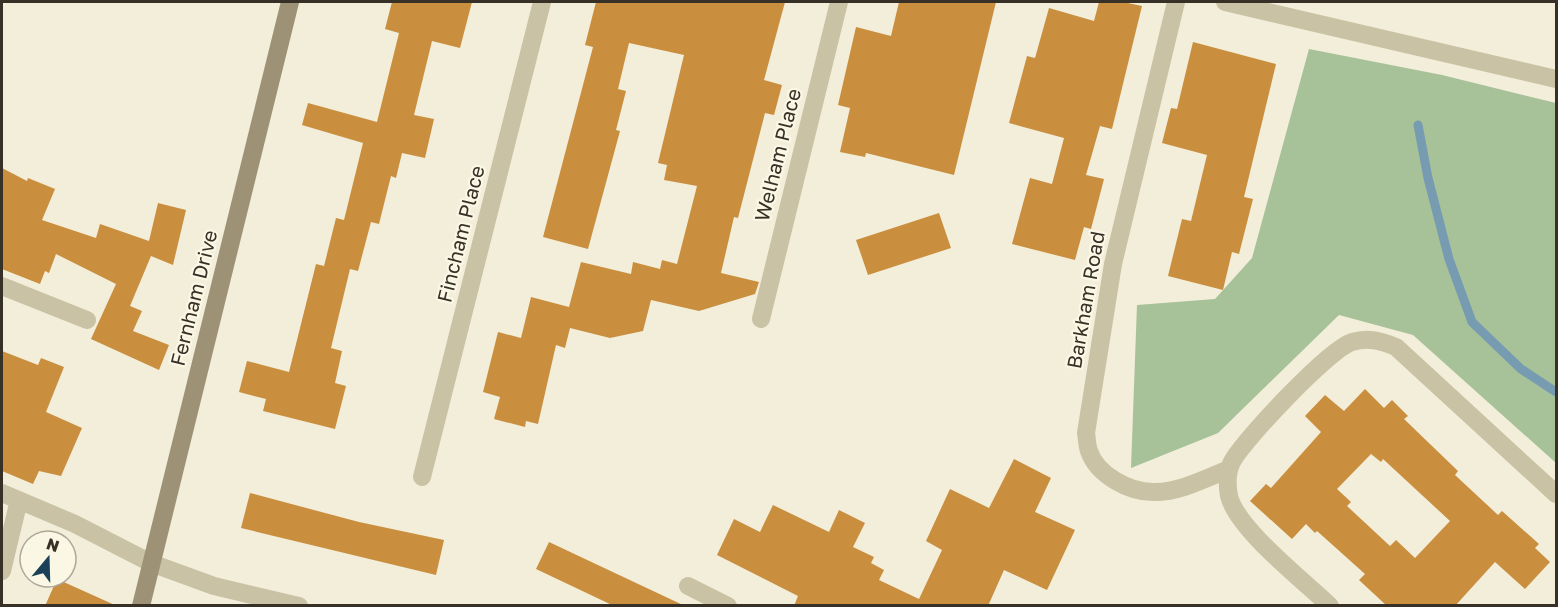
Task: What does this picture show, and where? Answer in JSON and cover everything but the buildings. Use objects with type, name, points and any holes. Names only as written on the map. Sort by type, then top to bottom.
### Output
[{"type":"street","name":"Fernham Drive","points":[[141,606],[290,2]]},
{"type":"street","name":"Fincham Place","points":[[422,477],[542,2]]},
{"type":"street","name":"Welham Place","points":[[761,319],[839,2]]},
{"type":"street","name":"Barkham Road","points":[[1176,2],[1113,264],[1086,433],[1088,451],[1098,466],[1109,476],[1124,485],[1154,492],[1197,481],[1229,469]]},
{"type":"street","points":[[1225,2],[1557,79]]},
{"type":"street","points":[[2,286],[87,320]]},
{"type":"street","points":[[1330,606],[1255,536],[1236,513],[1228,494],[1229,469],[1246,443],[1323,361],[1341,347],[1367,339],[1381,341],[1408,357],[1557,494]]},
{"type":"street","points":[[2,493],[75,524],[151,563],[214,586],[299,606]]},
{"type":"street","points":[[2,571],[19,500]]},
{"type":"street","points":[[688,586],[728,606]]},
{"type":"green space","points":[[1309,49],[1442,75],[1556,103],[1556,463],[1413,335],[1339,315],[1218,433],[1131,468],[1137,305],[1215,299],[1252,258]]},
{"type":"waterway","points":[[1418,125],[1428,178],[1449,259],[1472,322],[1521,369],[1556,392]]}]
